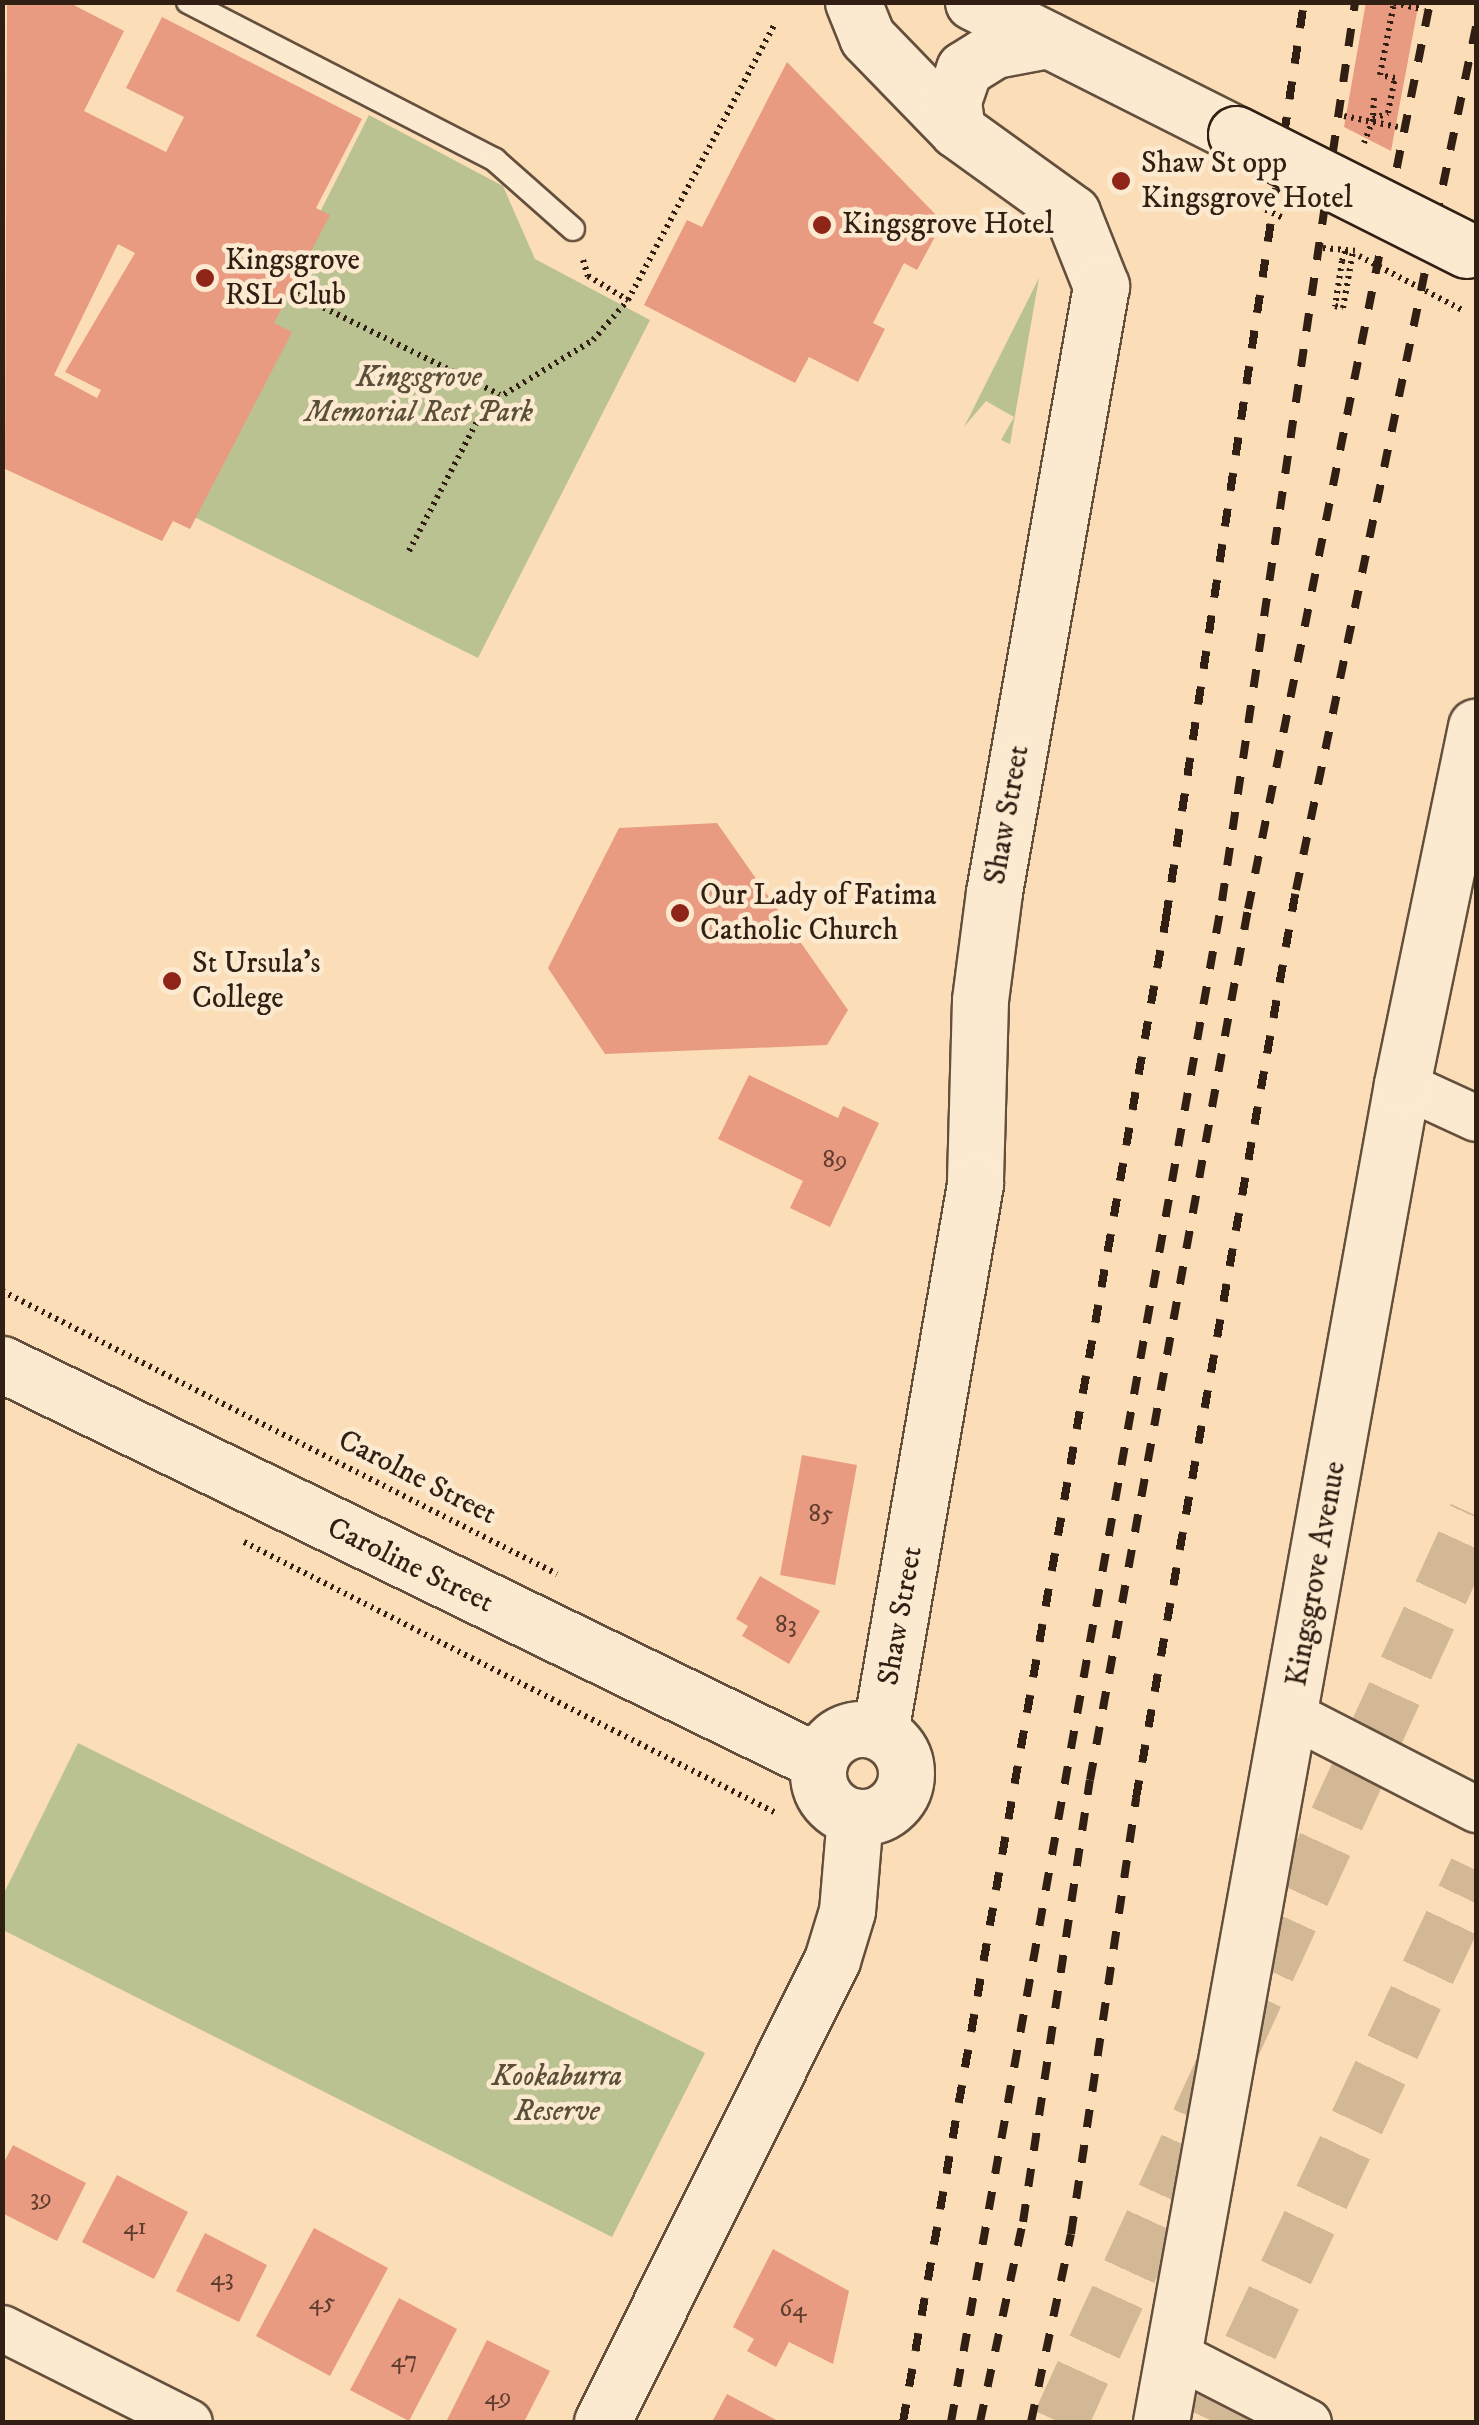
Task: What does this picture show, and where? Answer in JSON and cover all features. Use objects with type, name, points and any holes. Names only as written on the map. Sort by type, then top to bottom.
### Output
[{"type":"street","name":"Shaw Street","points":[[853,2],[866,37],[958,130],[1072,212],[1101,286],[994,892],[980,1000],[975,1184],[880,1732]]},
{"type":"street","points":[[973,2],[1472,253]]},
{"type":"street","points":[[958,130],[953,102],[964,69],[995,50],[1048,40]]},
{"type":"street","name":"Kingsgrove Avenue","points":[[1162,2422],[1293,1715],[1402,1084],[1476,727]]},
{"type":"street","points":[[1402,1084],[1476,1118]]},
{"type":"street","name":"Caroline Street","points":[[2,1364],[819,1762]]},
{"type":"street","points":[[1293,1715],[1476,1809]]},
{"type":"street","points":[[880,1732],[905,1764],[902,1792],[882,1811],[855,1816],[830,1803],[819,1762],[843,1733],[880,1732]]},
{"type":"street","points":[[602,2422],[832,1960],[847,1911],[855,1816]]},
{"type":"street","points":[[2,2328],[189,2422]]},
{"type":"street","points":[[1177,2355],[1308,2422]]},
{"type":"lane","points":[[188,2],[495,160],[573,228]]},
{"type":"path","points":[[1368,120],[1388,113],[1395,78],[1380,75],[1394,2],[1423,9]]},
{"type":"path","points":[[409,551],[471,424],[500,395],[593,340],[628,300],[774,24]]},
{"type":"path","points":[[1364,144],[1374,98]]},
{"type":"path","points":[[1344,116],[1398,127]]},
{"type":"path","points":[[1232,193],[1297,225]]},
{"type":"path","points":[[573,228],[588,276],[628,300]]},
{"type":"path","points":[[1313,233],[1464,311]]},
{"type":"path","points":[[1349,250],[1344,308],[1335,306],[1342,261],[1349,250]]},
{"type":"path","points":[[290,291],[500,395]]},
{"type":"path","name":"Carolne Street","points":[[2,1292],[565,1578]]},
{"type":"path","name":"Caroline Street","points":[[230,1535],[774,1812]]},
{"type":"green space","name":"Kingsgrove Memorial Rest Park","points":[[369,115],[503,186],[535,259],[650,320],[478,658],[172,506]]},
{"type":"green space","points":[[1039,278],[1010,444],[1001,440],[1014,417],[986,401],[964,427]]},
{"type":"green space","name":"Kookaburra Reserve","points":[[78,1743],[705,2053],[612,2237],[3,1930],[3,1895]]},
{"type":"building","name":"Kingsgrove RSL Club","points":[[7,2],[68,2],[124,31],[84,111],[166,152],[184,117],[126,88],[162,17],[362,119],[316,208],[330,215],[274,323],[292,332],[190,529],[173,521],[162,541],[5,469]],"holes":[[[118,244],[135,253],[65,372],[101,390],[97,398],[54,375]]]},
{"type":"building","points":[[1366,2],[1419,2],[1391,151],[1344,127]]},
{"type":"building","name":"Kingsgrove Hotel","points":[[787,62],[943,222],[917,270],[904,263],[873,323],[885,329],[858,382],[809,357],[795,383],[644,305],[687,220],[702,227]]},
{"type":"building","name":"Our Lady of Fatima Catholic Church","points":[[717,823],[848,1010],[827,1045],[605,1054],[548,968],[619,828]]},
{"type":"building","points":[[749,1075],[838,1118],[843,1106],[879,1123],[830,1227],[790,1208],[803,1181],[718,1139]]},
{"type":"building","points":[[802,1455],[857,1465],[835,1585],[780,1575]]},
{"type":"building","points":[[760,1576],[820,1611],[789,1664],[742,1636],[748,1626],[736,1619]]},
{"type":"building","points":[[13,2145],[86,2183],[57,2241],[2,2213],[2,2166]]},
{"type":"building","points":[[117,2175],[188,2212],[154,2279],[82,2242]]},
{"type":"building","points":[[314,2228],[388,2268],[330,2376],[256,2336]]},
{"type":"building","points":[[205,2233],[267,2265],[239,2322],[176,2291]]},
{"type":"building","points":[[773,2249],[849,2291],[833,2364],[789,2342],[776,2367],[747,2351],[754,2339],[733,2327]]},
{"type":"building","points":[[399,2298],[457,2329],[409,2421],[350,2390]]},
{"type":"building","points":[[487,2340],[550,2371],[524,2422],[446,2422]]},
{"type":"building","points":[[727,2394],[780,2422],[712,2422]]},
{"type":"tunnel","points":[[1060,2422],[1476,1515]]},
{"type":"tunnel","points":[[1215,2422],[1476,1870]]},
{"type":"railway","points":[[903,2422],[1166,918],[1304,2]]},
{"type":"railway","points":[[951,2422],[1222,901],[1355,2]]},
{"type":"railway","points":[[980,2422],[1023,2222],[1090,1780],[1248,909],[1430,2]]},
{"type":"railway","points":[[1031,2422],[1071,2234],[1136,1798],[1296,890],[1476,27]]},
{"type":"place","name":"Shaw St opp Kingsgrove Hotel","points":[[1121,181]]},
{"type":"place","name":"Kingsgrove Hotel","points":[[822,225]]},
{"type":"place","name":"Kingsgrove RSL Club","points":[[205,278]]},
{"type":"place","name":"Our Lady of Fatima Catholic Church","points":[[680,913]]},
{"type":"place","name":"St Ursula's College","points":[[172,981]]}]
